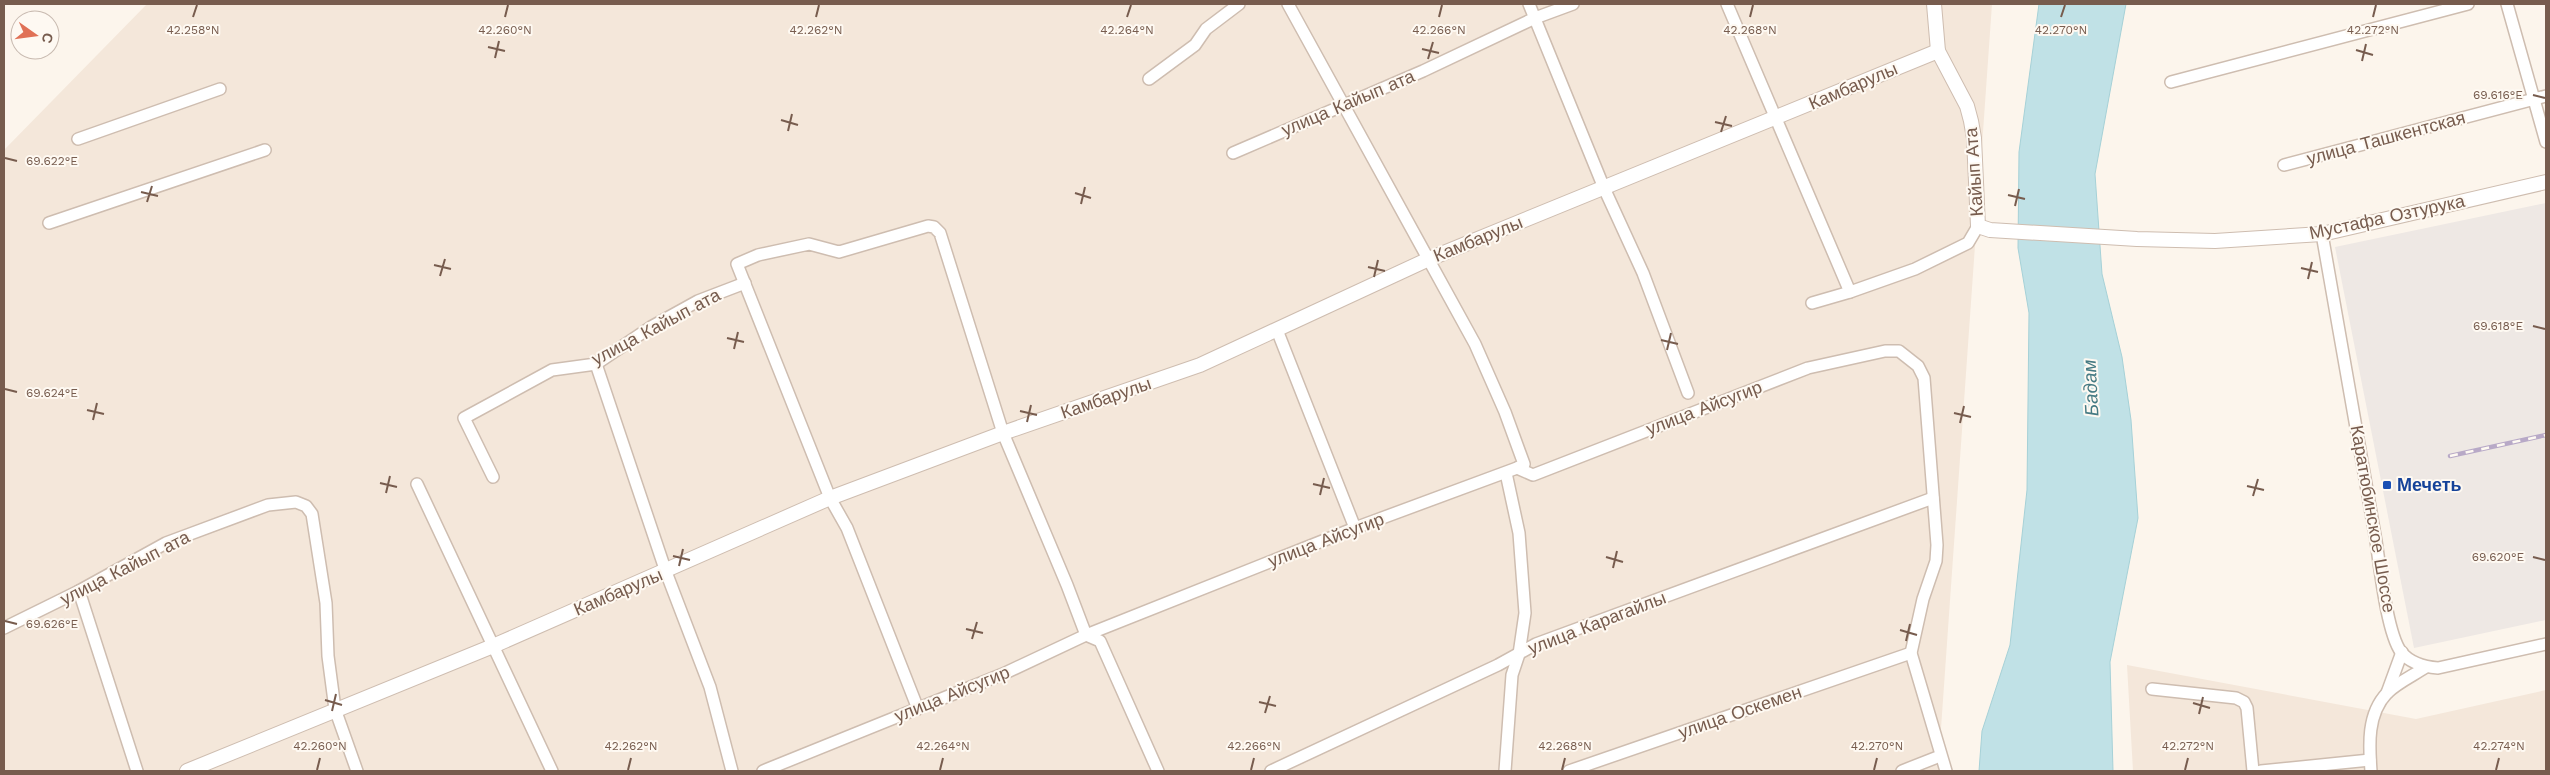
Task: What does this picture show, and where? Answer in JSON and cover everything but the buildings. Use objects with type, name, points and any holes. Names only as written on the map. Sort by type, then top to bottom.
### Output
[{"type":"street","points":[[1149,79],[1195,45],[1206,29],[1239,4]]},
{"type":"street","points":[[1288,4],[1475,344],[1505,412],[1524,464],[1512,470],[1523,574],[1525,613],[1519,654],[1512,675],[1505,771]]},
{"type":"street","points":[[1529,4],[1604,188],[1643,273],[1688,393]]},
{"type":"street","name":"улица Кайып ата","points":[[1233,153],[1343,104],[1424,71],[1535,18],[1573,4]]},
{"type":"street","points":[[1727,4],[1850,292]]},
{"type":"street","name":"Кайып Ата","points":[[1934,4],[1938,51],[1966,106],[1971,121],[1974,138],[1978,226],[1990,230],[2137,239]]},
{"type":"street","points":[[2171,82],[2468,4]]},
{"type":"street","points":[[2508,4],[2546,142]]},
{"type":"street","name":"Камбарулы","points":[[187,771],[493,646],[666,572],[830,498],[1003,433],[1200,365],[1429,259],[1938,51]]},
{"type":"street","points":[[78,139],[220,88]]},
{"type":"street","name":"улица Ташкентская","points":[[2284,165],[2546,96]]},
{"type":"street","points":[[49,223],[265,150]]},
{"type":"street","name":"Мустафа Озтурука","points":[[2137,239],[2215,241],[2322,234],[2546,182]]},
{"type":"street","points":[[918,708],[847,528],[830,498],[737,264],[758,255],[809,244],[839,252],[928,226],[934,227],[940,233],[1003,433],[1068,585],[1086,635],[1100,641],[1158,771]]},
{"type":"street","points":[[1812,303],[1850,292],[1915,268],[1968,243],[1978,226]]},
{"type":"street","name":"Каратюбинское Шоссе","points":[[2322,234],[2380,565],[2394,636],[2402,652]]},
{"type":"street","name":"улица Кайып ата","points":[[493,477],[464,418],[552,370],[596,364],[651,327],[698,300],[745,283]]},
{"type":"street","points":[[1277,330],[1355,528]]},
{"type":"street","name":"улица Айсугир","points":[[763,771],[1003,674],[1086,635],[1355,528],[1512,470],[1533,474],[1808,368],[1885,351],[1899,351],[1918,366],[1924,378],[1933,498]]},
{"type":"street","points":[[596,364],[666,572],[710,687],[732,771]]},
{"type":"street","points":[[417,484],[552,771]]},
{"type":"street","points":[[1933,498],[1938,544],[1936,561],[1924,599],[1911,653],[1946,771]]},
{"type":"street","name":"улица Карагайлы","points":[[1271,771],[1545,640],[1933,498]]},
{"type":"street","name":"улица Кайып ата","points":[[4,628],[79,591],[166,544],[268,505],[296,502],[306,506],[312,514],[326,603],[328,656],[335,709]]},
{"type":"street","points":[[79,591],[137,771]]},
{"type":"street","points":[[2261,771],[2371,766],[2369,734],[2375,713],[2387,693],[2402,652],[2413,661],[2426,667],[2438,668],[2546,644]]},
{"type":"street","name":"улица Оскемен","points":[[1569,771],[1911,653]]},
{"type":"street","points":[[2387,693],[2426,667]]},
{"type":"street","points":[[2152,689],[2236,698],[2244,702],[2247,708],[2253,771]]},
{"type":"street","points":[[335,709],[357,771]]},
{"type":"street","points":[[1902,771],[1940,756]]},
{"type":"shaded area","points":[[147,4],[1992,4],[1938,771],[4,771],[4,150]]},
{"type":"shaded area","points":[[2546,203],[2546,620],[2414,648],[2335,247]]},
{"type":"shaded area","points":[[2127,665],[2416,719],[2546,690],[2546,771],[2133,771]]},
{"type":"water","name":"Бадам","points":[[2039,4],[2126,4],[2095,174],[2102,274],[2122,357],[2131,420],[2138,518],[2110,662],[2113,771],[1979,771],[1982,731],[2010,645],[2027,490],[2029,313],[2018,248],[2019,152]]},
{"type":"railway","points":[[2450,456],[2546,435]]},
{"type":"place","name":"Мечеть","points":[[2387,485]]}]
